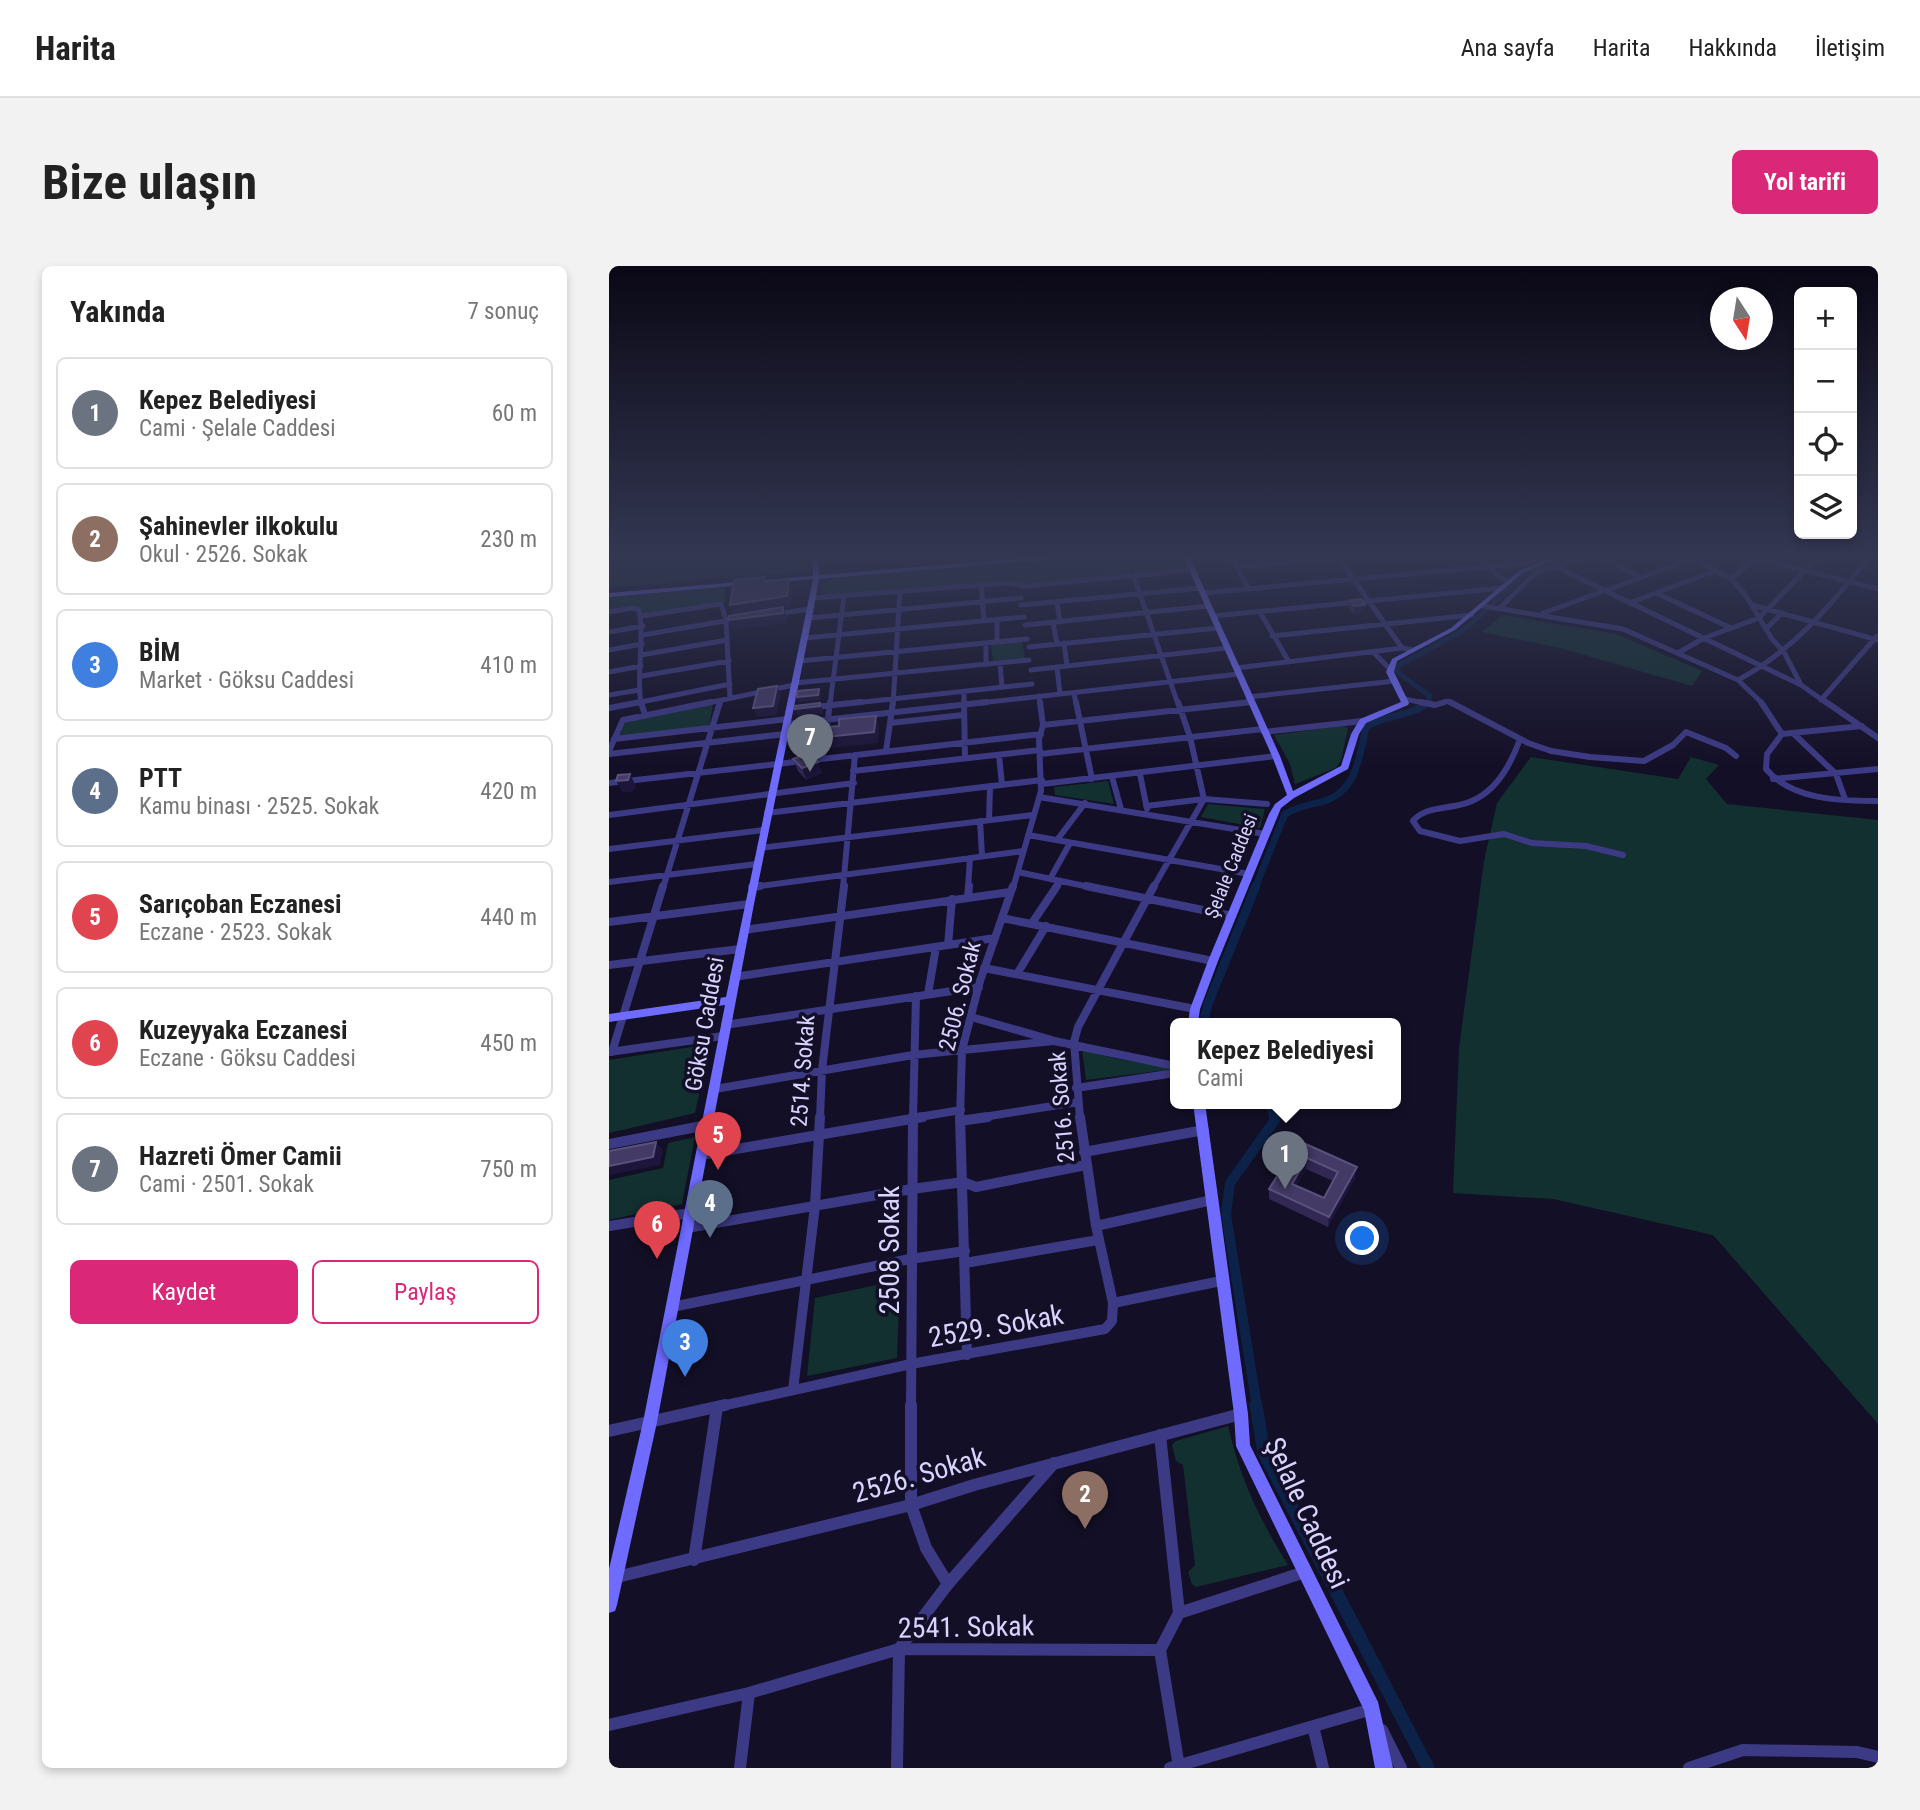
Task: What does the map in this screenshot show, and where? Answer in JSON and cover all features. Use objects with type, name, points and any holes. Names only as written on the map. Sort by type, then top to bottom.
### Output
[{"type":"street","points":[[609,632],[642,626]]},
{"type":"street","points":[[643,626],[642,676],[638,702],[645,715]]},
{"type":"street","points":[[643,635],[692,626]]},
{"type":"street","points":[[726,626],[730,698]]},
{"type":"street","name":"Göksu Caddesi","points":[[609,1605],[612,1578],[650,1422],[715,1090],[734,977],[807,626]]},
{"type":"street","points":[[823,758],[828,705],[841,626]]},
{"type":"street","points":[[805,638],[925,626]]},
{"type":"street","points":[[997,626],[997,642]]},
{"type":"street","name":"2506. Sokak","points":[[967,1355],[960,1121],[962,1050],[984,968],[1018,872],[1042,782],[1042,729],[1032,684],[1025,626]]},
{"type":"street","points":[[1057,626],[1067,666]]},
{"type":"street","points":[[1150,626],[1190,737],[1199,767],[1204,799]]},
{"type":"street","points":[[1267,626],[1289,662]]},
{"type":"street","points":[[1272,636],[1365,626]]},
{"type":"street","points":[[1386,626],[1402,648]]},
{"type":"street","points":[[1607,626],[1623,629],[1738,680],[1763,704],[1782,734]]},
{"type":"street","points":[[1680,626],[1801,685],[1878,734]]},
{"type":"street","points":[[1727,626],[1731,628]]},
{"type":"street","points":[[1678,653],[1704,638],[1736,626]]},
{"type":"street","points":[[1764,626],[1784,652],[1801,685]]},
{"type":"street","points":[[1766,629],[1769,626]]},
{"type":"street","points":[[1738,680],[1765,667],[1813,626]]},
{"type":"street","points":[[1822,700],[1877,638],[1829,626]]},
{"type":"street","points":[[1389,668],[1394,660],[1457,627]]},
{"type":"street","points":[[1029,647],[1218,628],[1276,756],[1291,796]]},
{"type":"street","points":[[886,751],[894,698],[897,629]]},
{"type":"street","points":[[799,661],[1027,639]]},
{"type":"street","points":[[641,655],[727,640]]},
{"type":"street","points":[[986,643],[986,665]]},
{"type":"street","points":[[609,650],[642,644]]},
{"type":"street","points":[[1031,670],[1227,648]]},
{"type":"street","points":[[614,739],[712,728],[828,720],[1074,693],[1172,682],[1289,662],[1402,648],[1413,650]]},
{"type":"street","points":[[1373,652],[1389,668],[1405,699]]},
{"type":"street","points":[[1029,660],[795,684],[645,715],[623,720],[609,753],[707,743],[788,722],[828,705],[1032,684]]},
{"type":"street","points":[[642,676],[729,661]]},
{"type":"street","points":[[1000,663],[1002,687]]},
{"type":"street","points":[[609,671],[641,666]]},
{"type":"street","points":[[1057,667],[1061,694]]},
{"type":"street","points":[[610,785],[963,742],[1080,721],[1395,681]]},
{"type":"street","points":[[609,708],[730,684]]},
{"type":"street","points":[[609,695],[639,690]]},
{"type":"street","points":[[964,691],[965,758]]},
{"type":"street","points":[[1074,693],[1092,779]]},
{"type":"street","points":[[1405,699],[1436,705],[1448,701],[1520,739],[1551,751],[1637,762],[1665,750],[1686,732],[1726,748],[1737,756]]},
{"type":"street","points":[[853,771],[1363,721],[1402,706],[1405,699]]},
{"type":"street","points":[[611,1052],[720,701]]},
{"type":"street","points":[[890,723],[963,715]]},
{"type":"street","name":"Şelale Caddesi","points":[[1194,1018],[1213,961],[1278,806],[1345,766],[1363,721]]},
{"type":"street","points":[[1782,734],[1865,728]]},
{"type":"street","points":[[1782,734],[1766,755],[1766,767],[1773,779],[1795,791],[1878,801]]},
{"type":"street","points":[[1794,734],[1836,774],[1845,799]]},
{"type":"street","points":[[1520,739],[1512,760],[1486,794],[1466,804],[1419,814],[1413,821],[1420,831],[1459,841],[1504,834],[1532,843],[1586,846],[1623,855]]},
{"type":"street","name":"2514. Sokak","points":[[793,1390],[804,1280],[815,1206],[822,1070],[841,916],[855,755]]},
{"type":"street","points":[[999,755],[1002,785]]},
{"type":"street","points":[[767,813],[1002,785],[1140,774],[1276,756]]},
{"type":"street","points":[[1773,779],[1878,769]]},
{"type":"street","points":[[1140,774],[1147,810]]},
{"type":"street","points":[[1112,777],[1121,809]]},
{"type":"street","points":[[609,815],[771,796],[854,783]]},
{"type":"street","points":[[989,820],[990,787]]},
{"type":"street","points":[[1039,797],[1121,809],[1147,810],[1190,821],[1265,834]]},
{"type":"street","points":[[1147,810],[1204,799],[1267,804]]},
{"type":"street","name":"2516. Sokak","points":[[1113,1303],[1095,1226],[1076,1088],[1074,1042],[1078,1027],[1146,898],[1204,799]]},
{"type":"street","points":[[1057,840],[1085,803]]},
{"type":"street","points":[[760,848],[1033,815]]},
{"type":"street","points":[[979,821],[982,855]]},
{"type":"street","points":[[609,849],[764,830]]},
{"type":"street","points":[[1028,835],[1249,874]]},
{"type":"street","points":[[1050,879],[1070,843]]},
{"type":"street","points":[[752,887],[1023,851]]},
{"type":"street","points":[[968,897],[970,858]]},
{"type":"street","points":[[609,882],[757,864]]},
{"type":"street","points":[[1018,872],[1232,916]]},
{"type":"street","points":[[1033,923],[1060,881]]},
{"type":"street","points":[[744,930],[1010,892]]},
{"type":"street","points":[[948,945],[952,900]]},
{"type":"street","points":[[609,922],[749,904]]},
{"type":"street","points":[[1002,918],[1213,961]]},
{"type":"street","points":[[1017,974],[1046,926]]},
{"type":"street","points":[[734,977],[995,938]]},
{"type":"street","points":[[928,994],[936,947]]},
{"type":"street","points":[[609,965],[740,949]]},
{"type":"street","points":[[984,968],[1195,1009]]},
{"type":"street","points":[[611,1052],[828,1010],[979,986]]},
{"type":"street","name":"2508 Sokak","points":[[916,996],[912,1055],[914,1118],[911,1505],[926,1548],[948,1584]]},
{"type":"street","points":[[609,1018],[730,1000]]},
{"type":"street","points":[[971,1017],[1055,1041]]},
{"type":"street","points":[[715,1090],[912,1055],[1055,1041],[1074,1042],[1139,1060],[1170,1065]]},
{"type":"street","points":[[1076,1088],[1170,1074]]},
{"type":"street","points":[[960,1121],[1078,1102]]},
{"type":"street","name":"Şelale Caddesi","points":[[1200,1109],[1243,1446],[1372,1708],[1384,1768]]},
{"type":"street","points":[[701,1155],[961,1110]]},
{"type":"street","points":[[609,1144],[707,1125]]},
{"type":"street","points":[[1084,1152],[1204,1130]]},
{"type":"street","points":[[687,1228],[912,1189],[963,1182],[976,1186],[1086,1165]]},
{"type":"street","points":[[1095,1226],[1212,1200]]},
{"type":"street","points":[[609,1226],[690,1213]]},
{"type":"street","points":[[965,1263],[1098,1240]]},
{"type":"street","points":[[672,1307],[911,1259],[965,1251]]},
{"type":"street","points":[[1113,1303],[1221,1280]]},
{"type":"street","name":"2529. Sokak","points":[[609,1431],[911,1364],[1105,1329],[1112,1321],[1113,1303]]},
{"type":"street","points":[[694,1560],[717,1407]]},
{"type":"street","name":"2526. Sokak","points":[[612,1578],[911,1505],[1054,1463],[1241,1414]]},
{"type":"street","points":[[1160,1436],[1179,1613],[1160,1650],[1176,1767],[1372,1708],[1401,1768]]},
{"type":"street","points":[[897,1768],[899,1649],[948,1584],[1054,1463]]},
{"type":"street","points":[[1179,1613],[1305,1572]]},
{"type":"street","name":"2541. Sokak","points":[[609,1725],[749,1693],[899,1649],[1160,1650]]},
{"type":"street","points":[[740,1768],[749,1693]]},
{"type":"street","points":[[1313,1726],[1323,1768]]},
{"type":"street","points":[[1689,1768],[1743,1750],[1857,1752],[1878,1757]]},
{"type":"green space","points":[[1489,626],[1569,626],[1616,634],[1702,671],[1692,686],[1560,648],[1482,632]]},
{"type":"green space","points":[[1022,641],[1025,658],[993,661],[991,644]]},
{"type":"green space","points":[[713,704],[709,727],[619,737],[626,721]]},
{"type":"green space","points":[[1342,726],[1348,728],[1341,761],[1336,768],[1295,784],[1290,764],[1274,735]]},
{"type":"green space","points":[[1531,757],[1678,779],[1691,757],[1719,765],[1706,779],[1727,804],[1878,820],[1878,1424],[1713,1235],[1553,1199],[1453,1193],[1459,1048],[1484,861],[1497,803]]},
{"type":"green space","points":[[1108,781],[1114,804],[1055,795],[1054,787]]},
{"type":"green space","points":[[1208,804],[1265,809],[1260,828],[1201,817]]},
{"type":"green space","points":[[710,1044],[695,1113],[609,1133],[609,1060]]},
{"type":"green space","points":[[1082,1049],[1113,1058],[1170,1068],[1170,1070],[1086,1080]]},
{"type":"green space","points":[[695,1137],[682,1204],[609,1220],[609,1180],[663,1168],[668,1143]]},
{"type":"green space","points":[[900,1280],[897,1358],[807,1376],[815,1298]]},
{"type":"green space","points":[[1228,1426],[1252,1498],[1288,1565],[1196,1587],[1192,1584],[1188,1572],[1195,1565],[1183,1465],[1176,1461],[1172,1445],[1176,1441]]},
{"type":"building","points":[[777,686],[773,706],[753,708],[758,689]]},
{"type":"building","points":[[819,689],[818,695],[796,697],[798,691]]},
{"type":"building","points":[[820,703],[820,706],[794,709],[795,706]]},
{"type":"building","points":[[876,716],[874,732],[826,737],[827,727],[839,726],[839,719]]},
{"type":"building","points":[[817,718],[815,729],[798,734],[799,720]]},
{"type":"building","points":[[810,754],[818,762],[802,768],[793,759]]},
{"type":"building","points":[[630,774],[628,780],[616,781],[618,775]]},
{"type":"building","points":[[1299,1141],[1357,1167],[1329,1217],[1269,1189]],"holes":[[[1307,1158],[1338,1172],[1324,1198],[1292,1184]]]},
{"type":"building","points":[[656,1142],[653,1157],[609,1166],[609,1151]]},
{"type":"waterway","points":[[1427,703],[1430,696],[1401,675],[1397,671],[1398,666],[1468,626]]},
{"type":"waterway","points":[[1255,888],[1285,814],[1321,802],[1342,791],[1358,762],[1366,727],[1427,703]]},
{"type":"waterway","points":[[1206,1018],[1208,1004],[1256,886]]},
{"type":"waterway","points":[[1272,1109],[1274,1118]]},
{"type":"waterway","points":[[1257,1407],[1226,1214],[1230,1183],[1275,1120],[1274,1117]]},
{"type":"waterway","points":[[1256,1405],[1264,1453],[1428,1768]]},
{"type":"place","name":"Hazreti Ömer Camii","points":[[810,772]]},
{"type":"place","name":"Sarıçoban Eczanesi","points":[[718,1170]]},
{"type":"place","name":"Kepez Belediyesi","points":[[1285,1189]]},
{"type":"place","name":"PTT","points":[[710,1238]]},
{"type":"place","name":"Kuzeyyaka Eczanesi","points":[[657,1259]]},
{"type":"place","name":"BİM","points":[[685,1377]]},
{"type":"place","name":"Şahinevler ilkokulu","points":[[1085,1529]]}]
